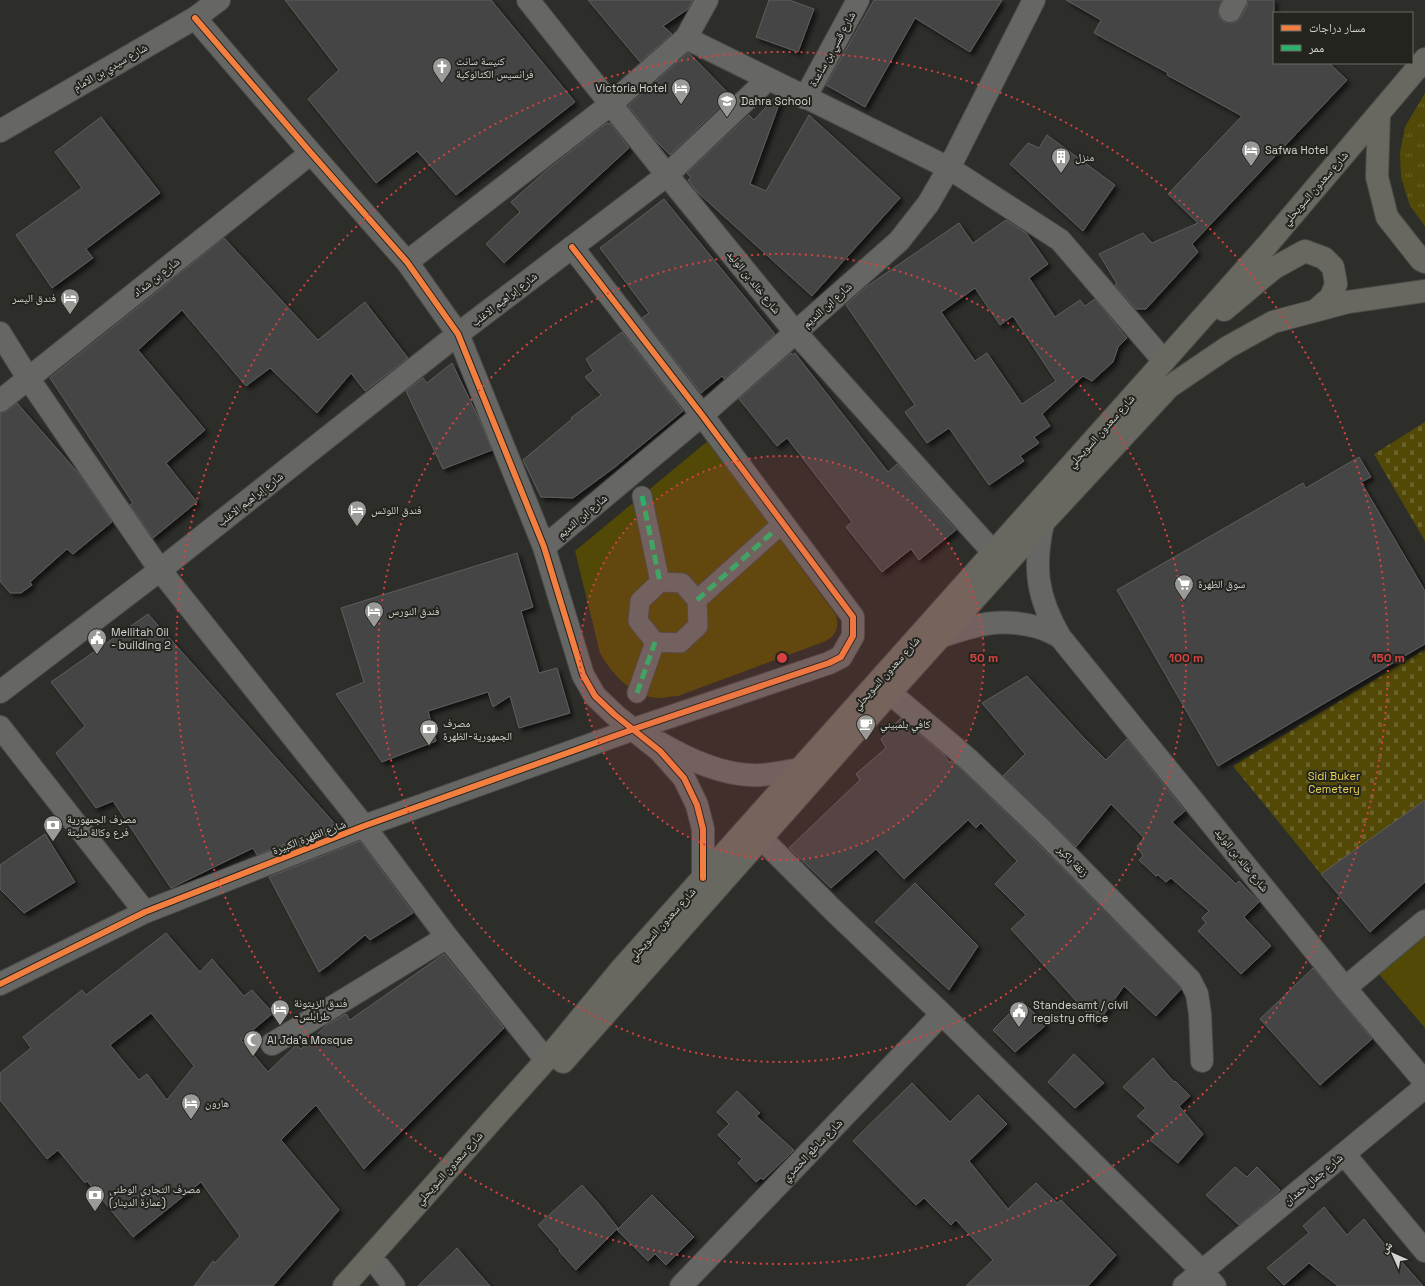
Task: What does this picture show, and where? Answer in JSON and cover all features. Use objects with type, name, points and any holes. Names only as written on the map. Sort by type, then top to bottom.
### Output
[{"type":"main road","name":"شارع سعدون السويحلي","points":[[344,1286],[546,1060],[622,968],[1164,362],[1425,59]]},
{"type":"main road","points":[[1379,114],[1377,177],[1387,217],[1421,260],[1425,262]]},
{"type":"main road","points":[[1164,362],[1274,268],[1305,251],[1324,258],[1333,267],[1336,284],[1332,297],[1316,310]]},
{"type":"main road","name":"شارع سعدون السويحلي","points":[[364,1286],[940,637],[1169,387],[1228,348],[1273,322],[1348,302],[1425,291]]},
{"type":"street","name":"شارع سيدي بن الامام","points":[[0,131],[195,18],[219,0]]},
{"type":"street","name":"شارع خالد بن الوليد","points":[[528,0],[667,175],[796,333],[994,552]]},
{"type":"street","points":[[407,262],[611,104],[686,38],[707,0]]},
{"type":"street","name":"شارع قسي بن ساعدة","points":[[805,98],[858,0]]},
{"type":"street","name":"شارع ابن النديم","points":[[544,547],[796,333],[899,241],[928,204],[949,168],[1034,0]]},
{"type":"street","points":[[195,18],[407,262],[458,334],[544,547],[583,675],[595,696],[660,751],[684,778],[697,805],[703,829],[703,878]]},
{"type":"street","points":[[686,38],[949,168],[1060,240],[1164,362]]},
{"type":"street","name":"شارع إبراهيم الاغلب","points":[[0,692],[160,570],[458,334],[667,175],[768,79]]},
{"type":"street","name":"شارع بن شداد","points":[[0,401],[268,189],[311,153]]},
{"type":"street","name":"شارع الظهرة الكبيرة","points":[[0,984],[145,912],[364,826],[634,729],[829,663],[840,656],[853,636],[853,617],[702,414],[572,247]]},
{"type":"street","points":[[0,332],[28,378],[160,570],[364,826],[447,937],[546,1060]]},
{"type":"street","points":[[642,496],[660,582]]},
{"type":"street","name":"شارع خالد بن الوليد","points":[[1043,523],[1038,544],[1038,583],[1043,602],[1060,637],[1345,988],[1425,1082]]},
{"type":"street","points":[[696,600],[774,531]]},
{"type":"street","points":[[660,582],[682,583],[696,600],[698,626],[680,643],[655,642],[638,621],[640,601],[660,582]]},
{"type":"street","name":"شارع خالد بن الوليد","points":[[940,637],[966,627],[990,623],[1014,622],[1038,627],[1060,637]]},
{"type":"street","points":[[637,693],[655,642]]},
{"type":"street","name":"زنقة باكير","points":[[890,693],[968,759],[1042,830],[1190,980],[1197,994],[1200,1014],[1202,1061]]},
{"type":"street","points":[[0,726],[145,912]]},
{"type":"street","points":[[634,729],[677,754],[712,767],[733,772],[761,775],[800,769]]},
{"type":"street","points":[[761,838],[834,911],[942,1014],[1208,1279]]},
{"type":"street","points":[[1345,988],[1425,921]]},
{"type":"street","points":[[272,1044],[447,937]]},
{"type":"street","name":"شارع ساطع الحصري","points":[[681,1286],[942,1014]]},
{"type":"street","name":"شارع جمال حمدان","points":[[1184,1286],[1208,1279],[1344,1154],[1425,1087]]},
{"type":"street","points":[[1344,1154],[1425,1251]]},
{"type":"street","points":[[380,1268],[394,1286]]},
{"type":"green space","points":[[1425,93],[1425,226],[1410,206],[1401,177],[1400,152],[1405,127]]},
{"type":"green space","points":[[1425,422],[1425,541],[1374,454]]},
{"type":"green space","points":[[709,440],[836,615],[837,627],[833,636],[826,641],[678,696],[659,698],[649,697],[640,694],[624,683],[610,669],[600,653],[575,551]]},
{"type":"green space","name":"Sidi Buker Cemetery","points":[[1425,649],[1425,800],[1321,874],[1233,766]]},
{"type":"green space","points":[[1425,936],[1425,1028],[1379,974]]},
{"type":"building","name":"كنيسة سانت فرانسيس الكثالوكية","points":[[285,0],[491,0],[575,102],[456,195],[417,151],[376,183],[308,99],[339,70]]},
{"type":"building","points":[[588,0],[693,0],[688,9],[663,26],[672,34],[640,62]]},
{"type":"building","points":[[769,0],[789,0],[814,9],[798,52],[756,37]]},
{"type":"building","points":[[874,0],[1002,0],[970,52],[915,18],[865,107],[826,85]]},
{"type":"building","points":[[1066,0],[1222,0],[1218,11],[1219,17],[1224,22],[1230,23],[1236,22],[1241,17],[1247,6],[1248,0],[1274,0],[1273,64],[1330,64],[1347,80],[1192,244],[1198,252],[1146,309],[1136,309],[1115,285],[1117,284],[1099,254],[1143,233],[1152,243],[1198,223],[1168,194],[1242,116],[1167,75],[1168,73],[1094,33],[1101,20]]},
{"type":"building","name":"Victoria Hotel","points":[[688,53],[731,96],[670,155],[656,141],[628,106]]},
{"type":"building","points":[[776,96],[781,99],[750,184],[766,191],[809,115],[900,198],[812,296],[696,191],[688,180],[691,178],[687,173],[749,115],[754,120]]},
{"type":"building","points":[[101,117],[160,193],[86,249],[93,258],[52,288],[16,235],[82,188],[55,152]]},
{"type":"building","points":[[607,123],[610,123],[629,148],[504,263],[486,244],[520,212],[511,202],[547,170]]},
{"type":"building","name":"منزل","points":[[1047,135],[1115,185],[1083,231],[1010,164],[1028,143],[1039,148]]},
{"type":"building","points":[[664,199],[775,334],[724,379],[722,376],[701,393],[642,318],[649,313],[600,248]]},
{"type":"building","points":[[1006,220],[1026,233],[1048,264],[1029,278],[1055,317],[1080,300],[1085,306],[1095,299],[1127,338],[1118,347],[1113,362],[1092,381],[1083,376],[1042,414],[1050,426],[1034,437],[1039,443],[1020,456],[1024,461],[989,485],[949,428],[927,443],[905,412],[915,405],[846,305],[866,287],[959,223],[973,243]],"holes":[[[975,288],[1000,325],[1013,316],[1056,381],[1022,404],[987,353],[975,361],[941,312]]]},
{"type":"building","points":[[224,238],[318,340],[365,302],[408,358],[365,391],[351,373],[317,413],[270,368],[246,386],[182,310],[138,350],[205,430],[166,463],[197,502],[153,538],[130,505],[133,503],[50,378]]},
{"type":"building","points":[[622,332],[683,411],[615,467],[573,498],[541,497],[523,460],[572,419],[571,418],[601,395],[585,377],[593,371],[586,359]]},
{"type":"building","points":[[791,353],[792,355],[795,353],[888,472],[897,464],[956,530],[919,560],[911,549],[882,572],[846,527],[852,522],[787,438],[777,446],[739,399]]},
{"type":"building","points":[[452,363],[480,421],[492,450],[443,469],[406,391],[423,378],[427,383]]},
{"type":"building","points":[[17,403],[80,475],[112,522],[73,554],[67,549],[30,582],[32,585],[21,593],[10,593],[0,581],[0,413],[7,411]]},
{"type":"building","points":[[1359,457],[1371,477],[1361,482],[1425,591],[1425,644],[1218,766],[1117,590],[1303,483],[1306,488]]},
{"type":"building","points":[[517,553],[533,607],[521,611],[539,673],[557,668],[570,713],[519,728],[510,696],[493,707],[488,692],[428,711],[436,741],[382,762],[336,694],[364,682],[341,608]]},
{"type":"building","points":[[148,614],[335,824],[257,855],[253,848],[171,888],[113,801],[96,808],[56,753],[85,726],[51,682]]},
{"type":"building","points":[[1027,676],[1106,760],[1127,739],[1185,811],[1172,822],[1236,884],[1239,881],[1259,902],[1244,917],[1271,946],[1241,974],[1198,931],[1206,923],[1202,918],[1209,911],[1171,878],[1166,882],[1158,875],[1156,876],[1139,860],[1143,856],[1137,846],[1144,838],[1111,804],[1076,847],[1003,776],[1025,754],[982,703]]},
{"type":"building","points":[[901,718],[944,755],[950,763],[951,761],[960,768],[1180,987],[1181,989],[1156,1016],[1124,986],[1097,1024],[1011,929],[1026,915],[995,884],[1017,861],[981,823],[976,828],[968,820],[904,879],[876,849],[831,888],[789,848],[860,780],[856,774],[886,748],[881,739]]},
{"type":"building","points":[[1425,800],[1425,882],[1370,932],[1321,874]]},
{"type":"building","points":[[45,834],[75,882],[24,913],[0,889],[0,865]]},
{"type":"building","points":[[360,841],[413,913],[370,940],[365,935],[319,972],[269,877]]},
{"type":"building","points":[[915,883],[978,946],[949,990],[875,922]]},
{"type":"building","points":[[166,933],[200,972],[212,959],[244,996],[252,990],[273,1013],[241,1040],[268,1072],[296,1045],[301,1049],[327,1025],[346,1014],[350,1020],[444,954],[504,1028],[364,1169],[316,1105],[281,1140],[339,1210],[273,1286],[194,1286],[213,1261],[215,1263],[240,1236],[201,1182],[133,1237],[87,1181],[85,1183],[58,1150],[47,1159],[0,1100],[0,1073],[31,1048],[23,1037],[82,990],[86,995]],"holes":[[[151,1013],[194,1066],[167,1100],[147,1074],[139,1080],[110,1045]]]},
{"type":"building","points":[[1313,968],[1372,1039],[1320,1085],[1260,1019]]},
{"type":"building","name":"Standesamt / civil registry office","points":[[1022,1001],[1046,1025],[1015,1052],[993,1030]]},
{"type":"building","points":[[1074,1054],[1104,1083],[1075,1108],[1048,1082]]},
{"type":"building","points":[[1153,1058],[1174,1082],[1175,1081],[1190,1096],[1179,1106],[1203,1134],[1178,1163],[1150,1140],[1156,1133],[1137,1116],[1146,1108],[1123,1087]]},
{"type":"building","points":[[912,1083],[950,1122],[978,1095],[1007,1124],[969,1161],[1008,1209],[1036,1183],[1057,1203],[1061,1200],[1116,1255],[1088,1286],[966,1286],[993,1260],[956,1220],[951,1225],[924,1198],[916,1205],[853,1141]]},
{"type":"building","points":[[737,1091],[760,1113],[756,1116],[794,1150],[763,1180],[761,1178],[756,1182],[738,1163],[742,1159],[718,1135],[729,1124],[717,1112]]},
{"type":"building","points":[[1235,1167],[1247,1177],[1257,1167],[1280,1190],[1239,1225],[1206,1195]]},
{"type":"building","points":[[582,1185],[618,1228],[576,1270],[538,1225]]},
{"type":"building","points":[[652,1195],[694,1237],[666,1265],[655,1254],[648,1261],[617,1230]]},
{"type":"building","points":[[1324,1207],[1347,1235],[1364,1219],[1385,1245],[1386,1244],[1423,1286],[1338,1286],[1309,1263],[1284,1285],[1267,1268],[1309,1233],[1303,1226]]},
{"type":"building","points":[[457,1248],[490,1286],[418,1286]]},
{"type":"marked path","points":[[642,496],[660,582]]},
{"type":"marked path","points":[[697,600],[774,531]]},
{"type":"marked path","points":[[637,693],[655,642]]},
{"type":"cycle path","points":[[195,18],[407,262],[458,334],[544,547],[583,675],[595,696],[615,715],[660,751],[684,778],[697,805],[703,829],[703,878]]},
{"type":"cycle path","points":[[0,984],[145,912],[364,826],[634,729],[829,663],[841,657],[853,636],[853,617],[702,415],[572,247]]},
{"type":"place","name":"كنيسة سانت فرانسيس الكثالوكية","points":[[442,84]]},
{"type":"place","name":"Victoria Hotel","points":[[681,105]]},
{"type":"place","name":"Dahra School","points":[[727,118]]},
{"type":"place","name":"Safwa Hotel","points":[[1251,167]]},
{"type":"place","name":"منزل","points":[[1061,174]]},
{"type":"place","name":"فندق اليسر","points":[[70,315]]},
{"type":"place","name":"فندق اللوتس","points":[[357,527]]},
{"type":"place","name":"سوق الظهرة","points":[[1184,601]]},
{"type":"place","name":"فندق النورس","points":[[374,628]]},
{"type":"place","name":"Mellitah Oil - building 2","points":[[97,655]]},
{"type":"place","name":"كافي بلمبيني","points":[[866,741]]},
{"type":"place","name":"مصرف الجمهورية-الظهرة","points":[[429,746]]},
{"type":"place","name":"مصرف الجمهورية فرع وكالة مليتة","points":[[53,842]]},
{"type":"place","name":"فندق الزيتونة -طرابلس","points":[[280,1026]]},
{"type":"place","name":"Standesamt / civil registry office","points":[[1019,1028]]},
{"type":"place","name":"Al Jda'a Mosque","points":[[253,1057]]},
{"type":"place","name":"هارون","points":[[191,1120]]},
{"type":"place","name":"مصرف التجاري الوطني (عمارة الدينار)","points":[[95,1212]]}]
